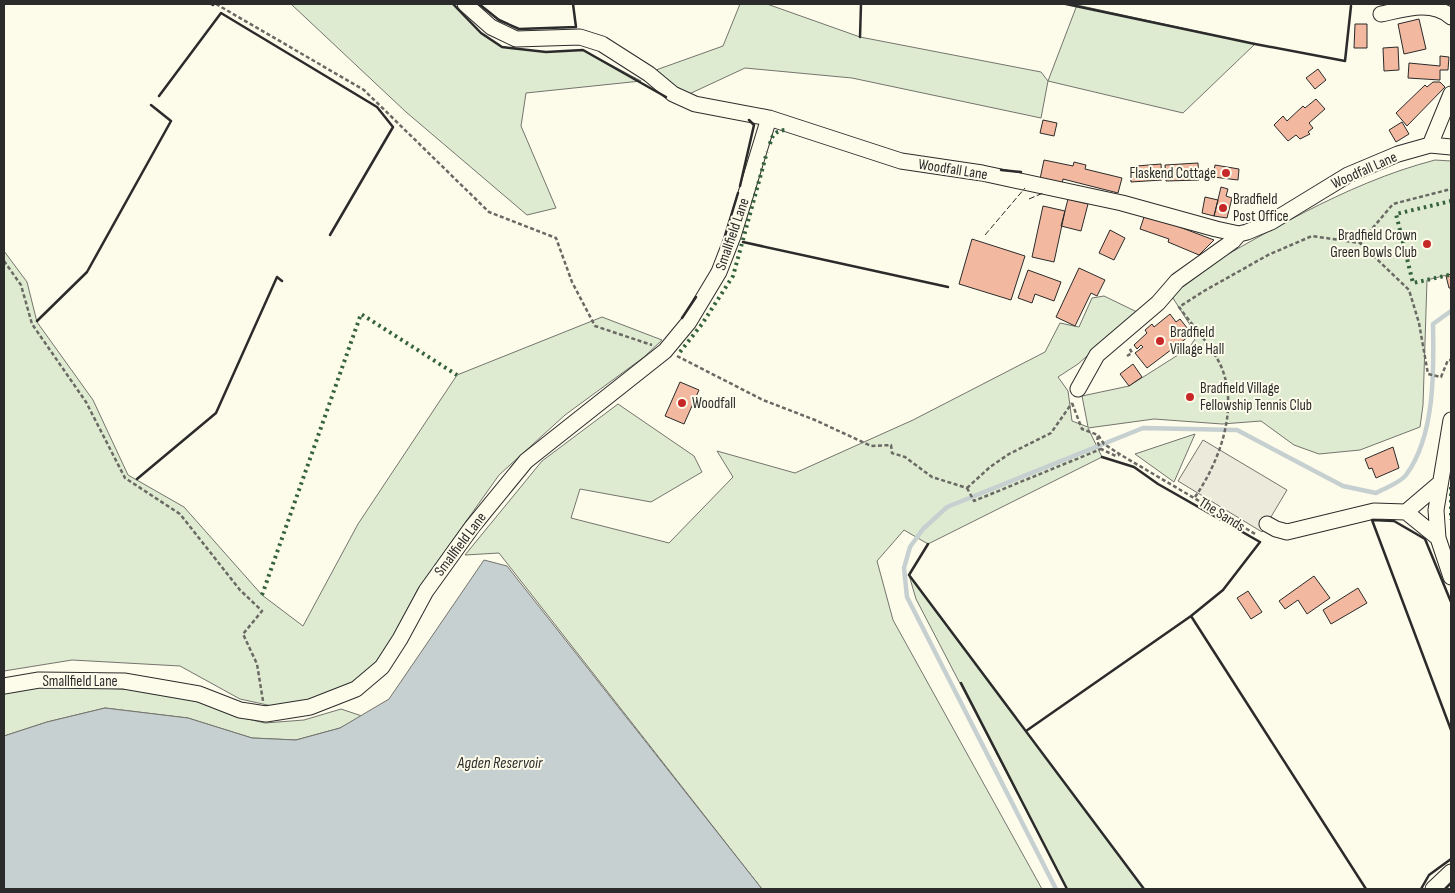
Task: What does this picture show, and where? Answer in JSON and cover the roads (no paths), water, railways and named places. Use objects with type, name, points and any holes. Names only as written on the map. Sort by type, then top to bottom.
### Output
[{"type":"street","name":"Woodfall Lane","points":[[465,4],[491,27],[516,39],[580,38],[602,44],[649,74],[673,94],[695,104],[769,118],[901,161],[982,173],[1122,203],[1216,230],[1239,234],[1266,224],[1348,175],[1398,154],[1430,145],[1451,147]]},
{"type":"street","points":[[1381,14],[1430,6],[1443,9],[1451,17]]},
{"type":"street","points":[[1430,145],[1451,94]]},
{"type":"street","name":"Smallfield Lane","points":[[4,686],[40,680],[124,681],[200,694],[240,710],[266,714],[310,708],[356,689],[382,667],[432,582],[472,527],[526,461],[666,351],[689,322],[719,272],[733,236],[769,118]]},
{"type":"street","points":[[1075,396],[1097,355],[1158,304],[1177,281],[1233,241],[1239,234]]},
{"type":"street","points":[[1451,420],[1436,510],[1438,538],[1451,577]]},
{"type":"street","points":[[1406,512],[1440,483]]},
{"type":"street","points":[[1267,524],[1287,532],[1374,512],[1406,512],[1438,538]]},
{"type":"street","points":[[1433,889],[1451,872]]},
{"type":"water","name":"Agden Reservoir","points":[[484,560],[507,566],[762,889],[4,889],[4,736],[47,722],[105,708],[188,718],[252,738],[296,740],[340,728],[389,699]]},
{"type":"waterway","points":[[1056,889],[907,597],[904,568],[910,547],[923,529],[947,507],[1143,428],[1237,430],[1343,486],[1376,493],[1403,478],[1416,459],[1423,442],[1431,402],[1433,324],[1451,311]]},
{"type":"place","name":"Flaskend Cottage","points":[[1226,173]]},
{"type":"place","name":"Bradfield Post Office","points":[[1223,208]]},
{"type":"place","name":"Bradfield Crown Green Bowls Club","points":[[1427,244]]},
{"type":"place","name":"Bradfield Village Hall","points":[[1160,341]]},
{"type":"place","name":"Bradfield Village Fellowship Tennis Club","points":[[1190,397]]},
{"type":"place","name":"Woodfall","points":[[682,403]]}]
